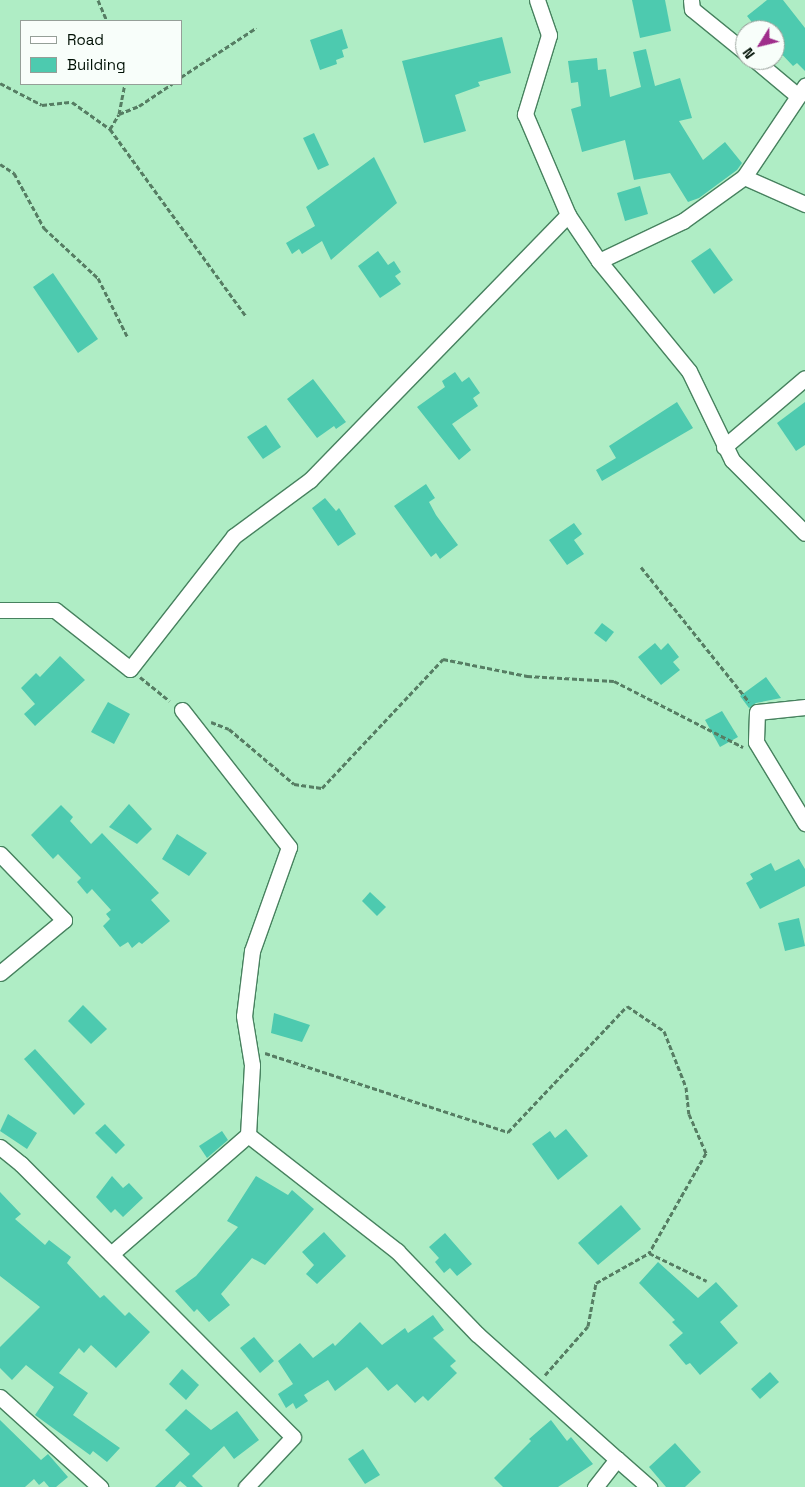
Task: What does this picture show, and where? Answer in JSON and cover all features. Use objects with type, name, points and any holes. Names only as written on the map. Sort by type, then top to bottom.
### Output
[{"type":"street","points":[[537,0],[549,35],[525,114],[568,215],[600,261],[689,371],[724,447],[732,460],[805,533]]},
{"type":"street","points":[[691,0],[692,9],[735,44]]},
{"type":"street","points":[[600,261],[683,221],[744,177],[802,91],[769,70]]},
{"type":"street","points":[[744,177],[805,204]]},
{"type":"street","points":[[0,610],[55,610],[130,669],[234,536],[310,480],[568,215]]},
{"type":"street","points":[[724,447],[805,378]]},
{"type":"street","points":[[805,707],[757,712],[756,742],[805,823]]},
{"type":"street","points":[[111,1254],[248,1135],[252,1065],[244,1016],[252,951],[289,847],[182,710]]},
{"type":"street","points":[[0,854],[64,920],[0,973]]},
{"type":"street","points":[[248,1135],[396,1251],[477,1334],[649,1487]]},
{"type":"street","points":[[0,1146],[111,1254],[293,1437],[246,1487]]},
{"type":"street","points":[[0,1396],[100,1487]]},
{"type":"street","points":[[595,1487],[617,1459]]},
{"type":"path","points":[[98,0],[107,20]]},
{"type":"path","points":[[182,76],[256,28]]},
{"type":"path","points":[[0,84],[42,105],[72,102],[110,129],[246,316]]},
{"type":"path","points":[[110,129],[119,114],[125,85]]},
{"type":"path","points":[[119,114],[139,106],[170,85]]},
{"type":"path","points":[[0,164],[14,173],[44,228],[98,278],[127,336]]},
{"type":"path","points":[[641,567],[757,712]]},
{"type":"path","points":[[205,720],[229,729],[294,784],[322,788],[443,659],[527,676],[614,681],[746,748]]},
{"type":"path","points":[[130,669],[182,710]]},
{"type":"path","points":[[250,1049],[508,1132],[627,1006],[664,1031],[686,1087],[689,1114],[706,1153],[649,1253],[596,1283],[588,1326],[536,1385]]},
{"type":"path","points":[[649,1253],[707,1280]]},
{"type":"building","points":[[632,0],[665,0],[671,31],[640,38]]},
{"type":"building","points":[[767,0],[783,0],[805,28],[805,71],[797,63],[793,66],[785,58],[785,20],[750,20],[747,16]]},
{"type":"building","points":[[342,29],[348,48],[342,50],[344,57],[336,60],[337,64],[320,70],[310,40]]},
{"type":"building","points":[[502,37],[511,73],[478,82],[480,86],[455,95],[466,131],[424,143],[402,61]]},
{"type":"building","points":[[646,49],[655,86],[680,78],[692,118],[679,121],[703,160],[725,142],[742,163],[737,170],[699,198],[688,202],[670,173],[634,180],[625,140],[582,152],[571,109],[581,106],[578,82],[571,83],[568,61],[597,58],[598,70],[606,69],[610,97],[641,87],[633,52]]},
{"type":"building","points":[[314,133],[329,165],[318,170],[303,138]]},
{"type":"building","points":[[374,157],[397,203],[331,260],[322,241],[302,254],[299,249],[292,254],[286,243],[315,226],[306,207]]},
{"type":"building","points":[[640,186],[648,214],[625,221],[617,193]]},
{"type":"building","points":[[710,248],[733,280],[714,294],[691,261]]},
{"type":"building","points":[[378,251],[388,265],[394,261],[401,272],[395,276],[401,284],[380,298],[358,266]]},
{"type":"building","points":[[53,273],[98,339],[78,353],[33,287]]},
{"type":"building","points":[[455,372],[462,382],[469,377],[480,393],[473,398],[478,406],[452,424],[471,450],[459,460],[417,407],[445,387],[442,381]]},
{"type":"building","points":[[313,379],[346,422],[336,429],[334,426],[317,438],[287,399]]},
{"type":"building","points":[[677,402],[693,428],[602,481],[596,470],[616,458],[609,446]]},
{"type":"building","points":[[805,402],[805,445],[796,451],[777,423]]},
{"type":"building","points":[[266,425],[281,447],[263,459],[247,437]]},
{"type":"building","points":[[426,484],[435,498],[429,502],[458,545],[440,559],[436,553],[431,557],[394,506]]},
{"type":"building","points":[[325,498],[336,511],[339,508],[356,534],[338,546],[312,508]]},
{"type":"building","points":[[574,523],[582,534],[574,540],[584,554],[567,565],[549,540]]},
{"type":"building","points":[[602,623],[614,632],[606,642],[594,633]]},
{"type":"building","points":[[655,643],[661,650],[668,643],[679,657],[673,662],[680,670],[661,685],[638,657]]},
{"type":"building","points":[[60,656],[85,680],[35,726],[24,714],[35,704],[21,688],[36,673],[40,677]]},
{"type":"building","points":[[766,677],[781,698],[756,703],[749,708],[740,696]]},
{"type":"building","points":[[108,702],[130,714],[114,744],[91,732]]},
{"type":"building","points":[[722,711],[738,737],[720,747],[705,720]]},
{"type":"building","points":[[129,804],[152,829],[137,844],[109,827]]},
{"type":"building","points":[[61,805],[73,817],[70,821],[91,844],[102,833],[159,893],[151,900],[170,921],[142,944],[139,942],[132,948],[128,942],[120,947],[103,926],[110,919],[106,914],[111,910],[92,889],[87,894],[77,882],[81,878],[58,854],[53,859],[31,835]]},
{"type":"building","points":[[177,834],[207,853],[189,876],[162,859]]},
{"type":"building","points":[[799,859],[805,869],[805,886],[760,909],[746,883],[753,879],[750,874],[771,863],[775,871]]},
{"type":"building","points":[[370,892],[386,907],[377,916],[362,901]]},
{"type":"building","points":[[799,918],[805,946],[785,951],[778,923]]},
{"type":"building","points":[[83,1005],[107,1029],[91,1044],[68,1021]]},
{"type":"building","points":[[274,1013],[310,1025],[302,1042],[271,1033]]},
{"type":"building","points":[[35,1049],[85,1104],[74,1115],[24,1059]]},
{"type":"building","points":[[8,1114],[37,1133],[27,1149],[0,1131]]},
{"type":"building","points":[[105,1124],[125,1145],[116,1154],[95,1133]]},
{"type":"building","points":[[566,1129],[588,1156],[558,1180],[532,1144],[550,1131],[555,1138]]},
{"type":"building","points":[[222,1131],[228,1140],[207,1158],[199,1146]]},
{"type":"building","points":[[112,1176],[123,1188],[129,1183],[143,1198],[123,1217],[115,1209],[111,1213],[96,1197]]},
{"type":"building","points":[[256,1176],[288,1195],[292,1190],[314,1209],[265,1265],[252,1258],[221,1294],[230,1305],[209,1322],[197,1309],[194,1312],[175,1291],[196,1276],[238,1227],[227,1221]]},
{"type":"building","points":[[0,1192],[21,1214],[15,1219],[45,1245],[49,1240],[71,1257],[67,1263],[100,1298],[104,1295],[125,1316],[129,1312],[150,1332],[116,1368],[91,1345],[84,1353],[79,1348],[59,1373],[88,1393],[73,1415],[120,1448],[107,1462],[93,1451],[90,1455],[35,1415],[54,1387],[26,1365],[12,1380],[0,1368],[0,1347],[40,1307],[0,1276]]},
{"type":"building","points":[[621,1205],[641,1229],[598,1265],[578,1243]]},
{"type":"building","points":[[324,1232],[346,1256],[317,1284],[306,1274],[314,1265],[302,1252]]},
{"type":"building","points":[[445,1233],[472,1264],[457,1276],[450,1268],[444,1273],[435,1262],[439,1258],[429,1247]]},
{"type":"building","points":[[658,1262],[698,1298],[716,1282],[738,1306],[720,1322],[738,1343],[700,1375],[690,1363],[686,1365],[669,1345],[683,1333],[672,1322],[675,1320],[639,1283]]},
{"type":"building","points":[[433,1315],[444,1330],[433,1338],[456,1361],[450,1366],[457,1373],[428,1401],[423,1396],[415,1403],[397,1384],[388,1391],[367,1367],[335,1391],[328,1380],[304,1395],[308,1401],[296,1409],[293,1403],[286,1408],[278,1394],[293,1384],[278,1361],[300,1343],[313,1358],[333,1343],[335,1346],[360,1322],[382,1345],[405,1328],[408,1333]]},
{"type":"building","points":[[254,1337],[274,1361],[260,1373],[240,1348]]},
{"type":"building","points":[[182,1369],[199,1385],[186,1400],[169,1384]]},
{"type":"building","points":[[770,1372],[779,1382],[760,1399],[751,1389]]},
{"type":"building","points":[[186,1409],[211,1430],[237,1411],[259,1440],[234,1459],[224,1446],[192,1476],[203,1487],[187,1487],[180,1481],[175,1487],[155,1487],[190,1454],[165,1430]]},
{"type":"building","points":[[0,1420],[41,1460],[48,1454],[68,1477],[56,1487],[49,1487],[44,1481],[39,1485],[34,1479],[25,1487],[0,1487]]},
{"type":"building","points":[[551,1420],[567,1441],[571,1437],[593,1464],[558,1487],[503,1487],[494,1478],[531,1441],[529,1439]]},
{"type":"building","points":[[675,1443],[701,1472],[685,1487],[666,1487],[649,1467]]},
{"type":"building","points":[[363,1449],[380,1475],[365,1484],[348,1459]]}]
